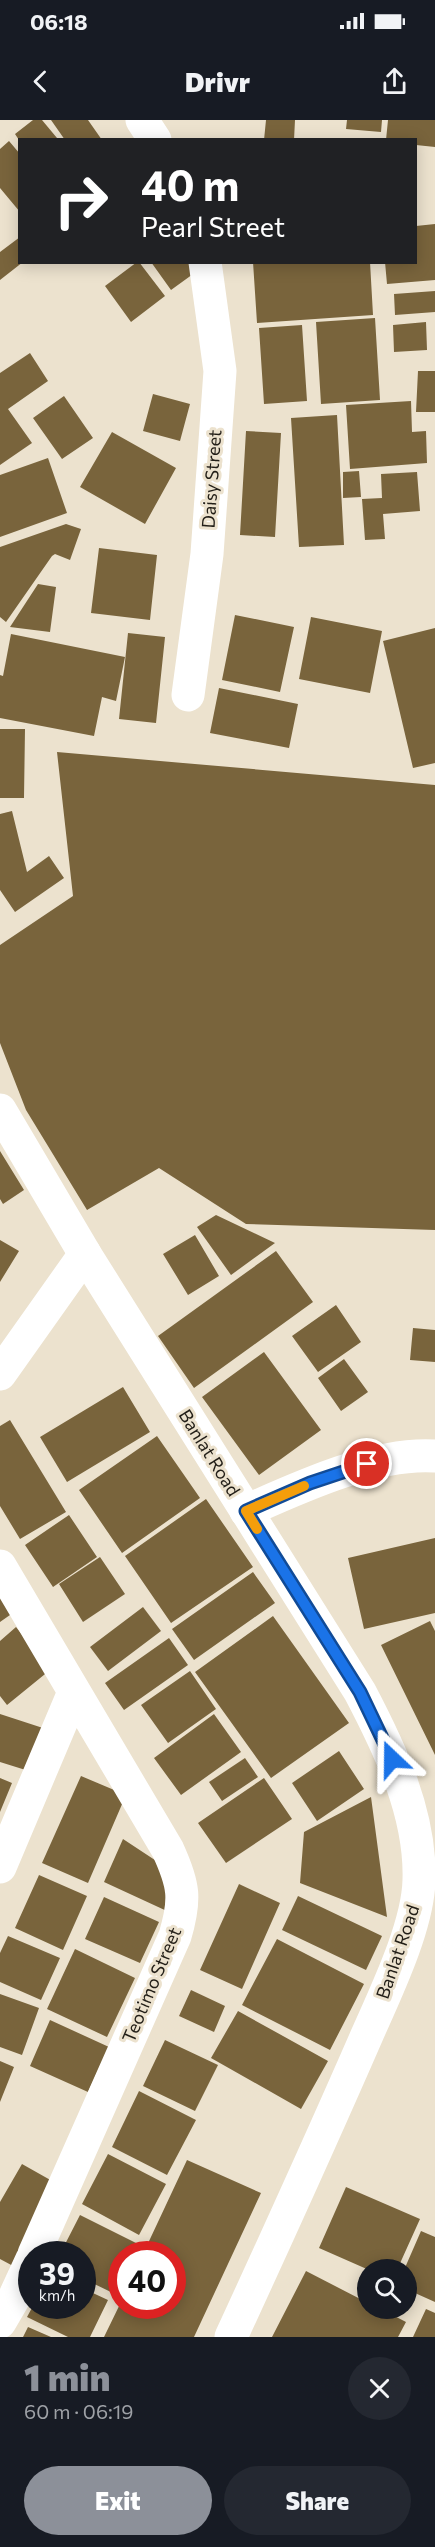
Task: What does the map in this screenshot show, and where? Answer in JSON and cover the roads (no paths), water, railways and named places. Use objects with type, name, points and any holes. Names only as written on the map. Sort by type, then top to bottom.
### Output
[{"type":"street","points":[[142,120],[154,138]]},
{"type":"street","name":"Daisy Street","points":[[188,695],[207,554],[219,371],[205,264]]},
{"type":"street","name":"Banlat Road","points":[[0,1110],[85,1254],[360,1692],[384,1739],[410,1815],[427,1882],[376,2014],[327,2128],[231,2337]]},
{"type":"street","points":[[0,1374],[85,1254]]},
{"type":"street","points":[[246,1511],[310,1483],[367,1464],[424,1455],[435,1456]]},
{"type":"street","name":"Teotimo Street","points":[[0,1566],[168,1850],[180,1876],[183,1908],[175,1936],[40,2241]]},
{"type":"street","points":[[0,1867],[74,1692]]},
{"type":"street","points":[[0,2322],[18,2289]]}]
